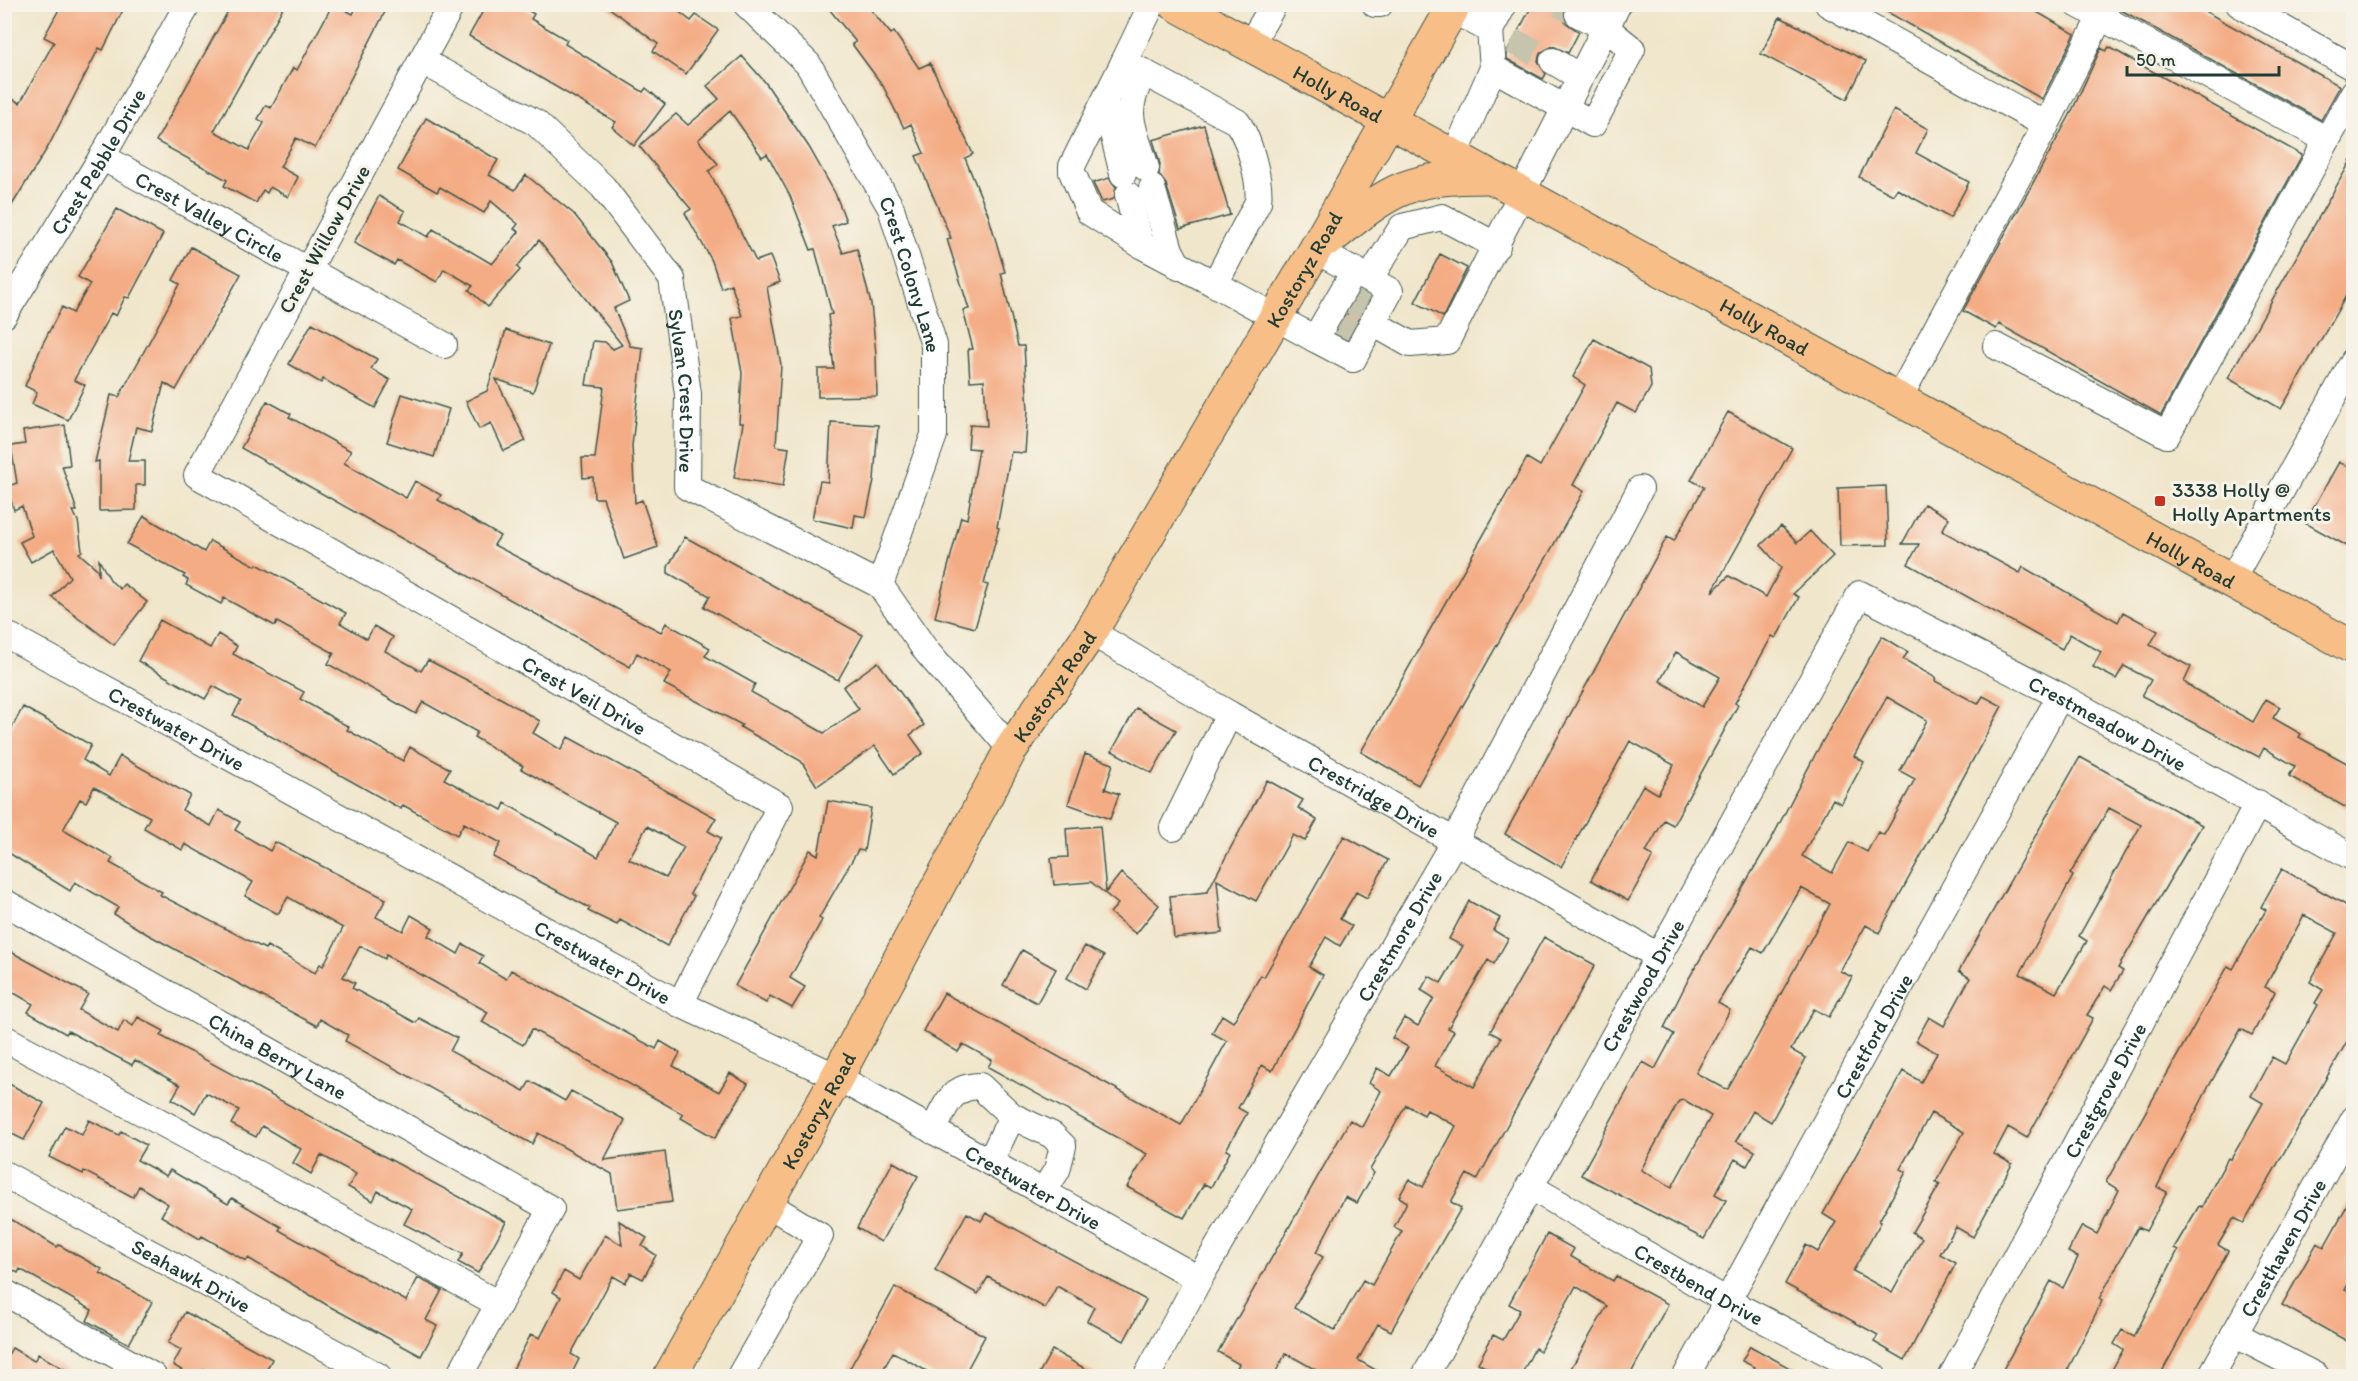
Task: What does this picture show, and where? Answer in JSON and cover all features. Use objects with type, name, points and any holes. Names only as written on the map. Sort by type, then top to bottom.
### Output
[{"type":"main road","name":"Holly Road","points":[[1175,4],[2354,648]]},
{"type":"main road","name":"Kostoryz Road","points":[[670,1377],[837,1077],[1011,749],[1091,632],[1315,250],[1449,7]]},
{"type":"main road","points":[[1315,250],[1369,206],[1397,189],[1430,180],[1490,177]]},
{"type":"street","name":"Crest Pebble Drive","points":[[4,315],[102,157],[188,4]]},
{"type":"street","name":"Crest Willow Drive","points":[[197,475],[452,4]]},
{"type":"street","name":"Crest Colony Lane","points":[[746,4],[808,64],[891,207],[934,345],[934,435],[880,585]]},
{"type":"street","points":[[1142,245],[1129,108],[1134,67],[1152,4]]},
{"type":"street","points":[[1250,45],[1274,4]]},
{"type":"street","points":[[1375,4],[1380,4]]},
{"type":"street","points":[[1454,157],[1493,68],[1501,36],[1504,4]]},
{"type":"street","points":[[1134,67],[1105,101],[1077,152],[1072,172],[1089,212],[1179,267],[1276,317],[1350,320],[1410,344],[1447,341],[1618,4]]},
{"type":"street","points":[[1828,4],[2046,124]]},
{"type":"street","points":[[2077,4],[2104,11],[2327,140]]},
{"type":"street","points":[[2239,4],[2354,68]]},
{"type":"street","points":[[1449,7],[1501,36]]},
{"type":"street","points":[[1898,400],[2104,11]]},
{"type":"street","points":[[1493,68],[1593,123],[1632,49],[1606,28],[1578,14]]},
{"type":"street","name":"Sylvan Crest Drive","points":[[422,61],[536,123],[603,187],[672,279],[688,394],[687,487],[880,585],[927,652],[1011,749]]},
{"type":"street","points":[[1553,61],[1580,77]]},
{"type":"street","points":[[1134,67],[1237,122],[1251,155],[1260,193],[1258,202],[1215,284]]},
{"type":"street","points":[[1996,346],[2167,435],[2354,93]]},
{"type":"street","points":[[1105,101],[1137,181],[1179,267]]},
{"type":"street","name":"Crest Valley Circle","points":[[102,157],[444,345]]},
{"type":"street","points":[[1350,320],[1362,274],[1402,227],[1442,217],[1497,246]]},
{"type":"street","points":[[1315,250],[1390,291],[1350,320]]},
{"type":"street","points":[[2231,581],[2354,360]]},
{"type":"street","name":"Crest Veil Drive","points":[[197,475],[780,806],[680,1004]]},
{"type":"street","name":"Crestmore Drive","points":[[1147,1377],[1199,1280],[1455,840],[1640,489]]},
{"type":"street","name":"Crestmeadow Drive","points":[[1860,594],[2061,696],[2354,858]]},
{"type":"street","name":"Crestwood Drive","points":[[1425,1377],[1529,1186],[1660,957],[1860,594]]},
{"type":"street","name":"Crestridge Drive","points":[[1091,632],[1229,714],[1660,957]]},
{"type":"street","name":"Crestwater Drive","points":[[7,638],[680,1004],[837,1077],[1199,1280]]},
{"type":"street","name":"Crestford Drive","points":[[1686,1377],[2061,696]]},
{"type":"street","points":[[1173,828],[1229,714]]},
{"type":"street","name":"Crestgrove Drive","points":[[1952,1377],[2258,803]]},
{"type":"street","name":"China Berry Lane","points":[[4,902],[551,1209],[499,1304]]},
{"type":"street","points":[[4,1038],[499,1304],[459,1377]]},
{"type":"street","points":[[933,1131],[954,1093],[965,1086],[980,1086],[1012,1116],[1052,1135],[1063,1146],[1057,1170],[1043,1192]]},
{"type":"street","points":[[990,1162],[1012,1116]]},
{"type":"street","name":"Cresthaven Drive","points":[[2211,1377],[2351,1129]]},
{"type":"street","name":"Seahawk Drive","points":[[4,1174],[378,1377]]},
{"type":"street","name":"Crestbend Drive","points":[[1529,1186],[1727,1301],[1873,1377]]},
{"type":"street","points":[[740,1377],[820,1236],[766,1203]]},
{"type":"street","points":[[4,1292],[153,1377]]},
{"type":"street","points":[[2234,1334],[2316,1377]]},
{"type":"building","points":[[62,4],[126,4],[103,50],[99,48],[48,147],[4,218],[4,109],[11,98],[20,103],[54,42],[44,37]]},
{"type":"building","points":[[232,4],[285,4],[214,131],[249,150],[264,123],[258,119],[266,105],[271,108],[293,68],[297,70],[333,4],[353,14],[358,4],[389,4],[315,148],[296,138],[280,167],[298,177],[288,197],[270,187],[267,193],[263,190],[256,203],[224,186],[227,180],[156,141]]},
{"type":"building","points":[[487,4],[518,4],[534,14],[531,19],[567,40],[565,44],[643,92],[646,88],[665,104],[634,146],[612,127],[616,122],[469,36]]},
{"type":"building","points":[[604,4],[669,4],[691,21],[696,15],[718,30],[686,74],[653,51],[658,44]]},
{"type":"building","points":[[825,4],[866,4],[891,34],[894,32],[919,68],[930,63],[973,154],[965,158],[988,214],[1005,272],[1001,273],[1018,346],[1024,346],[1028,410],[1025,453],[1011,452],[997,527],[999,528],[984,584],[988,585],[975,628],[935,617],[961,517],[967,519],[979,449],[968,448],[970,425],[987,426],[984,380],[970,381],[968,349],[973,349],[963,310],[969,309],[947,239],[951,238],[916,156],[924,153],[911,124],[904,128],[883,86],[852,44],[856,42]]},
{"type":"building","points":[[1533,4],[1567,4],[1563,14],[1565,22],[1579,32],[1568,53],[1553,46],[1540,53],[1538,61],[1546,74],[1543,79],[1507,59],[1507,52]]},
{"type":"building","points":[[1873,4],[2023,4],[2075,34],[2042,99]]},
{"type":"building","points":[[2122,4],[2192,4],[2340,86],[2321,120],[2121,10]]},
{"type":"building","points":[[1780,17],[1866,61],[1847,99],[1761,54]]},
{"type":"building","points":[[2109,47],[2302,155],[2161,415],[1999,324],[1996,329],[1963,311],[2070,115],[2101,48],[2106,51]]},
{"type":"building","points":[[742,56],[765,82],[809,147],[835,193],[846,221],[832,226],[843,253],[857,249],[871,304],[876,354],[877,396],[818,397],[818,369],[834,369],[828,315],[832,314],[815,249],[811,250],[790,196],[767,154],[762,157],[730,111],[698,140],[718,164],[709,171],[756,261],[770,256],[780,282],[767,287],[781,365],[776,446],[789,448],[783,486],[734,478],[743,423],[739,423],[742,373],[732,318],[742,316],[731,284],[721,288],[712,261],[685,213],[691,209],[639,146],[676,114],[688,125],[719,99],[707,86]]},
{"type":"building","points":[[1894,110],[1928,129],[1916,153],[1969,182],[1950,218],[1897,189],[1893,195],[1859,177]]},
{"type":"building","points":[[426,118],[498,160],[489,175],[515,190],[526,175],[574,214],[612,262],[629,301],[614,308],[630,346],[643,348],[632,446],[635,503],[642,500],[658,547],[624,559],[603,498],[594,498],[593,477],[583,478],[582,458],[595,458],[604,387],[586,385],[593,341],[605,342],[613,349],[622,345],[539,240],[517,267],[520,270],[488,307],[469,290],[473,286],[444,269],[437,282],[397,260],[394,265],[354,243],[379,196],[405,211],[400,221],[428,237],[433,229],[492,264],[519,232],[514,229],[518,224],[491,201],[484,213],[440,187],[437,192],[398,170]]},
{"type":"building","points":[[1204,125],[1230,215],[1180,229],[1166,184],[1159,175],[1160,164],[1153,140]]},
{"type":"building","points":[[2354,155],[2354,282],[2281,409],[2228,378]]},
{"type":"building","points":[[1109,178],[1116,187],[1114,199],[1102,202],[1093,183]]},
{"type":"building","points":[[117,209],[163,234],[129,298],[125,297],[116,316],[111,313],[74,380],[85,385],[68,420],[32,404],[37,392],[25,386],[43,343],[62,307],[73,313],[90,284],[78,277]]},
{"type":"building","points":[[191,247],[241,274],[176,390],[164,383],[152,431],[136,427],[128,461],[145,461],[145,485],[136,485],[136,510],[99,511],[99,461],[95,462],[111,395],[119,397],[154,333],[180,284],[173,280]]},
{"type":"building","points":[[1440,254],[1467,268],[1443,317],[1415,302]]},
{"type":"building","points":[[1360,292],[1370,297],[1347,339],[1336,333]]},
{"type":"building","points":[[312,323],[377,359],[371,369],[390,380],[375,408],[323,379],[321,383],[289,364]]},
{"type":"building","points":[[506,330],[549,345],[533,392],[496,379],[526,441],[504,451],[491,423],[479,429],[466,401],[487,391]]},
{"type":"building","points":[[1594,339],[1649,369],[1651,387],[1636,413],[1617,403],[1573,485],[1584,491],[1418,785],[1361,752],[1527,458],[1540,466],[1585,385],[1573,377]]},
{"type":"building","points":[[402,394],[449,409],[434,457],[387,442]]},
{"type":"building","points":[[267,401],[291,414],[289,417],[351,451],[344,463],[406,498],[415,481],[441,495],[438,500],[500,536],[494,545],[661,632],[666,623],[710,648],[705,656],[755,684],[751,692],[824,733],[859,709],[843,687],[878,662],[924,725],[910,735],[923,753],[894,774],[875,746],[817,786],[801,761],[740,727],[742,725],[664,684],[671,672],[637,653],[630,667],[241,448]]},
{"type":"building","points":[[1728,412],[1792,448],[1712,592],[1729,576],[1766,597],[1781,568],[1761,545],[1781,526],[1797,543],[1810,531],[1833,556],[1793,594],[1799,597],[1776,638],[1772,636],[1735,703],[1738,705],[1673,825],[1664,820],[1646,852],[1653,856],[1628,901],[1591,880],[1643,785],[1658,794],[1674,765],[1630,741],[1561,867],[1505,834],[1667,537],[1674,541],[1704,487],[1691,480]],"holes":[[[1676,652],[1720,677],[1702,707],[1660,681]]]},
{"type":"building","points":[[831,422],[878,425],[874,480],[866,517],[855,515],[853,528],[812,519],[820,481],[828,482]]},
{"type":"building","points":[[65,425],[70,465],[62,466],[77,511],[73,511],[78,521],[82,551],[79,553],[97,569],[99,576],[99,560],[111,581],[120,589],[124,584],[147,602],[114,645],[52,597],[70,577],[54,549],[31,562],[20,542],[32,536],[22,506],[14,510],[6,487],[17,483],[11,446],[25,444],[23,431]]},
{"type":"building","points":[[2339,462],[2354,470],[2354,534],[2347,546],[2305,523]]},
{"type":"building","points":[[1886,486],[1888,545],[1840,546],[1838,488]]},
{"type":"building","points":[[1924,504],[1949,518],[1942,531],[2020,573],[2023,567],[2118,622],[2123,612],[2158,631],[2150,645],[2191,667],[2184,682],[2196,690],[2253,722],[2266,699],[2280,707],[2273,718],[2301,734],[2299,737],[2354,767],[2354,812],[2289,776],[2295,766],[2264,748],[2259,757],[2142,696],[2151,680],[2124,666],[2116,679],[2093,667],[2101,652],[2070,634],[2062,649],[1908,564],[1919,544],[1902,544]]},
{"type":"building","points":[[144,516],[204,552],[210,541],[346,613],[340,623],[367,639],[374,626],[393,637],[385,651],[421,671],[428,660],[540,721],[533,733],[561,750],[568,737],[716,818],[708,831],[721,838],[690,894],[694,896],[667,946],[620,920],[617,925],[588,911],[590,908],[493,857],[501,843],[464,823],[457,835],[403,805],[401,809],[233,715],[241,701],[213,686],[205,699],[138,661],[160,620],[210,648],[218,634],[237,646],[233,654],[304,692],[300,699],[349,727],[347,730],[403,761],[410,747],[450,769],[444,779],[502,810],[505,803],[598,857],[616,822],[521,769],[523,766],[474,737],[477,732],[423,702],[416,714],[328,664],[334,653],[277,622],[275,626],[224,598],[221,604],[186,585],[188,580],[183,577],[185,575],[127,544]],"holes":[[[647,826],[684,847],[666,878],[629,859]]]},
{"type":"building","points":[[685,537],[863,635],[838,680],[704,607],[710,596],[668,573],[668,567]]},
{"type":"building","points":[[1882,636],[1908,652],[1903,659],[1936,678],[1935,681],[1978,704],[1983,696],[2002,706],[1879,933],[1866,925],[1840,971],[1852,977],[1829,1017],[1814,1009],[1791,1050],[1806,1058],[1771,1122],[1753,1111],[1736,1141],[1755,1151],[1747,1166],[1735,1159],[1715,1194],[1726,1200],[1704,1239],[1581,1175],[1643,1062],[1655,1069],[1674,1034],[1664,1028],[1689,978],[1772,838],[1816,753]],"holes":[[[1887,697],[1927,720],[1900,771],[1915,779],[1884,835],[1878,832],[1867,852],[1849,842],[1832,873],[1802,856],[1833,799],[1841,804],[1864,762],[1854,756]],[[1801,888],[1830,904],[1728,1089],[1724,1088],[1696,1073],[1730,1010],[1718,1003],[1752,947],[1763,953]],[[1684,1100],[1711,1116],[1672,1187],[1641,1170],[1679,1101]]]},
{"type":"building","points":[[23,707],[91,745],[83,760],[109,776],[120,756],[190,795],[182,810],[211,826],[219,810],[240,822],[235,830],[270,851],[275,842],[386,899],[376,917],[403,931],[411,915],[433,928],[428,936],[458,954],[463,944],[483,956],[479,963],[506,979],[511,970],[656,1049],[660,1041],[680,1053],[673,1066],[719,1092],[730,1073],[748,1084],[715,1138],[681,1118],[683,1114],[532,1029],[523,1045],[482,1022],[488,1012],[386,955],[385,959],[360,946],[343,977],[355,983],[352,988],[416,1023],[419,1018],[457,1038],[450,1051],[524,1091],[530,1081],[565,1101],[571,1091],[625,1120],[604,1160],[665,1152],[672,1202],[617,1209],[612,1174],[538,1133],[532,1144],[345,1041],[348,1035],[320,1019],[317,1026],[147,934],[114,914],[118,907],[75,882],[70,891],[4,850],[4,743]],"holes":[[[94,787],[150,817],[144,828],[182,850],[185,844],[253,882],[245,896],[278,914],[288,897],[343,928],[323,966],[320,964],[315,973],[267,946],[265,949],[160,895],[162,892],[110,863],[113,858],[63,830],[80,799],[86,802]]]},
{"type":"building","points":[[1136,708],[1176,730],[1152,773],[1112,751]]},
{"type":"building","points":[[1085,754],[1113,764],[1105,789],[1119,794],[1110,819],[1068,804]]},
{"type":"building","points":[[2080,757],[2202,825],[2118,968],[2123,971],[2111,990],[2105,986],[2087,1015],[2093,1018],[2027,1138],[2008,1127],[1994,1154],[2012,1164],[1973,1237],[1956,1227],[1940,1254],[1956,1263],[1905,1360],[1874,1342],[1878,1335],[1785,1284],[1806,1245],[1818,1252],[1836,1222],[1823,1214],[1903,1071],[1921,1082],[1937,1053],[1916,1041],[1929,1017],[1944,1026],[1970,978],[1959,971]],"holes":[[[2109,808],[2141,825],[2079,936],[2087,941],[2056,993],[2020,974],[2073,876],[2070,874]],[[1931,1113],[1964,1132],[1936,1182],[1940,1184],[1912,1232],[1922,1238],[1892,1293],[1853,1271],[1906,1172],[1900,1169]]]},
{"type":"building","points":[[1267,780],[1303,800],[1298,808],[1317,820],[1305,841],[1293,835],[1256,901],[1217,880],[1222,933],[1174,938],[1170,896],[1207,892]]},
{"type":"building","points":[[828,801],[871,808],[864,851],[858,850],[819,918],[822,920],[790,978],[805,987],[792,1008],[770,996],[766,1003],[735,986],[810,850],[818,855]]},
{"type":"building","points":[[1100,826],[1106,892],[1121,873],[1159,905],[1136,934],[1110,913],[1118,904],[1091,882],[1054,885],[1051,858],[1068,857],[1066,829]]},
{"type":"building","points":[[1344,836],[1388,860],[1367,898],[1356,892],[1340,919],[1352,926],[1340,946],[1326,937],[1309,967],[1323,975],[1272,1071],[1262,1065],[1238,1108],[1247,1113],[1226,1150],[1230,1152],[1211,1187],[1204,1184],[1184,1218],[1127,1187],[1147,1154],[988,1067],[992,1060],[963,1044],[958,1052],[923,1031],[944,993],[1181,1125],[1227,1041],[1212,1033],[1222,1015],[1233,1022],[1261,975],[1264,977]]},
{"type":"building","points":[[2282,869],[2351,908],[2354,904],[2354,1029],[2244,1223],[2234,1218],[2218,1245],[2228,1251],[2159,1377],[2108,1377],[2123,1350],[2114,1344],[2122,1330],[2134,1337],[2178,1250],[2174,1248],[2199,1206],[2202,1207],[2228,1158],[2231,1159],[2263,1103],[2251,1096],[2272,1057],[2285,1064],[2318,1005],[2315,1003],[2323,990],[2310,982],[2337,933],[2304,915],[2265,987],[2275,992],[2252,1035],[2241,1029],[2209,1086],[2157,1187],[2167,1192],[2146,1231],[2138,1227],[2099,1299],[2102,1301],[2064,1377],[1999,1377],[2051,1281],[2063,1288],[2078,1257],[2068,1252],[2082,1226],[2097,1234],[2119,1190],[2106,1182],[2228,966],[2233,969],[2266,910],[2261,907]]},
{"type":"building","points":[[1469,901],[1500,918],[1493,930],[1508,939],[1494,964],[1488,960],[1448,1028],[1454,1031],[1435,1066],[1474,1087],[1501,1038],[1490,1032],[1544,937],[1595,965],[1477,1180],[1467,1174],[1451,1202],[1461,1208],[1391,1331],[1378,1324],[1358,1360],[1388,1377],[1328,1377],[1286,1353],[1273,1377],[1232,1377],[1239,1364],[1218,1352],[1350,1120],[1362,1127],[1381,1091],[1369,1083],[1377,1068],[1391,1076],[1408,1047],[1392,1038],[1404,1018],[1418,1026],[1434,998],[1421,990],[1429,976],[1441,983],[1463,946],[1449,939]],"holes":[[[1406,1105],[1424,1115],[1427,1110],[1456,1126],[1423,1187],[1409,1179],[1399,1197],[1407,1202],[1394,1227],[1402,1231],[1372,1285],[1363,1280],[1335,1330],[1294,1308],[1323,1257],[1316,1253],[1345,1197],[1357,1203],[1374,1173],[1370,1170]]]},
{"type":"building","points":[[1085,946],[1104,956],[1086,989],[1067,978]]},
{"type":"building","points":[[4,948],[88,994],[79,1010],[118,1032],[124,1020],[133,1026],[138,1017],[164,1031],[161,1036],[506,1222],[478,1273],[458,1262],[463,1254],[404,1224],[412,1209],[378,1191],[373,1201],[348,1187],[356,1174],[321,1155],[311,1174],[293,1163],[301,1149],[262,1126],[256,1137],[231,1124],[239,1110],[206,1093],[195,1113],[172,1099],[180,1085],[135,1060],[132,1065],[68,1031],[66,1034],[28,1012],[33,1004],[4,987]]},
{"type":"building","points":[[1022,950],[1056,969],[1037,1003],[1003,985]]},
{"type":"building","points":[[4,1081],[44,1103],[24,1140],[4,1130]]},
{"type":"building","points":[[89,1120],[119,1135],[121,1131],[146,1145],[137,1160],[166,1176],[170,1170],[228,1204],[232,1198],[281,1227],[279,1230],[406,1301],[418,1278],[442,1290],[426,1320],[437,1326],[421,1356],[327,1305],[248,1258],[246,1261],[202,1236],[200,1239],[161,1216],[168,1204],[139,1186],[133,1197],[84,1171],[83,1174],[49,1157],[65,1126],[82,1135]]},
{"type":"building","points":[[893,1162],[918,1176],[881,1242],[857,1228]]},
{"type":"building","points":[[2354,1193],[2354,1246],[2346,1260],[2354,1264],[2354,1274],[2345,1290],[2354,1294],[2354,1345],[2282,1305],[2317,1243],[2324,1247]]},
{"type":"building","points":[[967,1213],[981,1221],[986,1213],[1146,1300],[1124,1341],[1087,1321],[1094,1307],[1057,1286],[1045,1308],[988,1277],[978,1294],[935,1270]]},
{"type":"building","points":[[4,1215],[57,1247],[59,1245],[102,1269],[100,1273],[152,1302],[129,1344],[87,1321],[92,1310],[20,1269],[18,1273],[4,1265]]},
{"type":"building","points":[[619,1221],[647,1238],[642,1246],[656,1255],[643,1279],[631,1273],[625,1283],[613,1276],[571,1354],[579,1359],[570,1377],[509,1377],[531,1334],[540,1338],[561,1297],[553,1292],[564,1271],[579,1280],[605,1235],[622,1245]]},
{"type":"building","points":[[1547,1234],[1574,1249],[1570,1256],[1613,1281],[1616,1276],[1668,1304],[1629,1377],[1566,1377],[1607,1306],[1576,1286],[1540,1351],[1535,1348],[1520,1377],[1487,1377],[1490,1370],[1478,1363],[1493,1335],[1503,1340],[1520,1310],[1509,1304]]},
{"type":"building","points":[[895,1287],[985,1336],[963,1377],[937,1377],[893,1352],[879,1377],[845,1377]]},
{"type":"building","points":[[185,1312],[272,1359],[263,1377],[216,1377],[204,1370],[201,1377],[193,1377],[173,1365],[181,1350],[168,1343]]},
{"type":"building","points":[[1750,1346],[1806,1377],[1750,1377],[1755,1367],[1742,1361]]},
{"type":"building","points":[[12,1348],[34,1361],[38,1354],[78,1377],[4,1377],[4,1362]]},
{"type":"building","points":[[1052,1350],[1100,1377],[1037,1377]]},
{"type":"tunnel","points":[[1559,4],[1578,14]]},
{"type":"tunnel","points":[[1512,41],[1553,61]]},
{"type":"tunnel","points":[[1348,299],[1368,310]]},
{"type":"tunnel","points":[[1335,323],[1354,334]]},
{"type":"place","name":"3338 Holly @ Holly Apartments","points":[[2160,501]]}]
